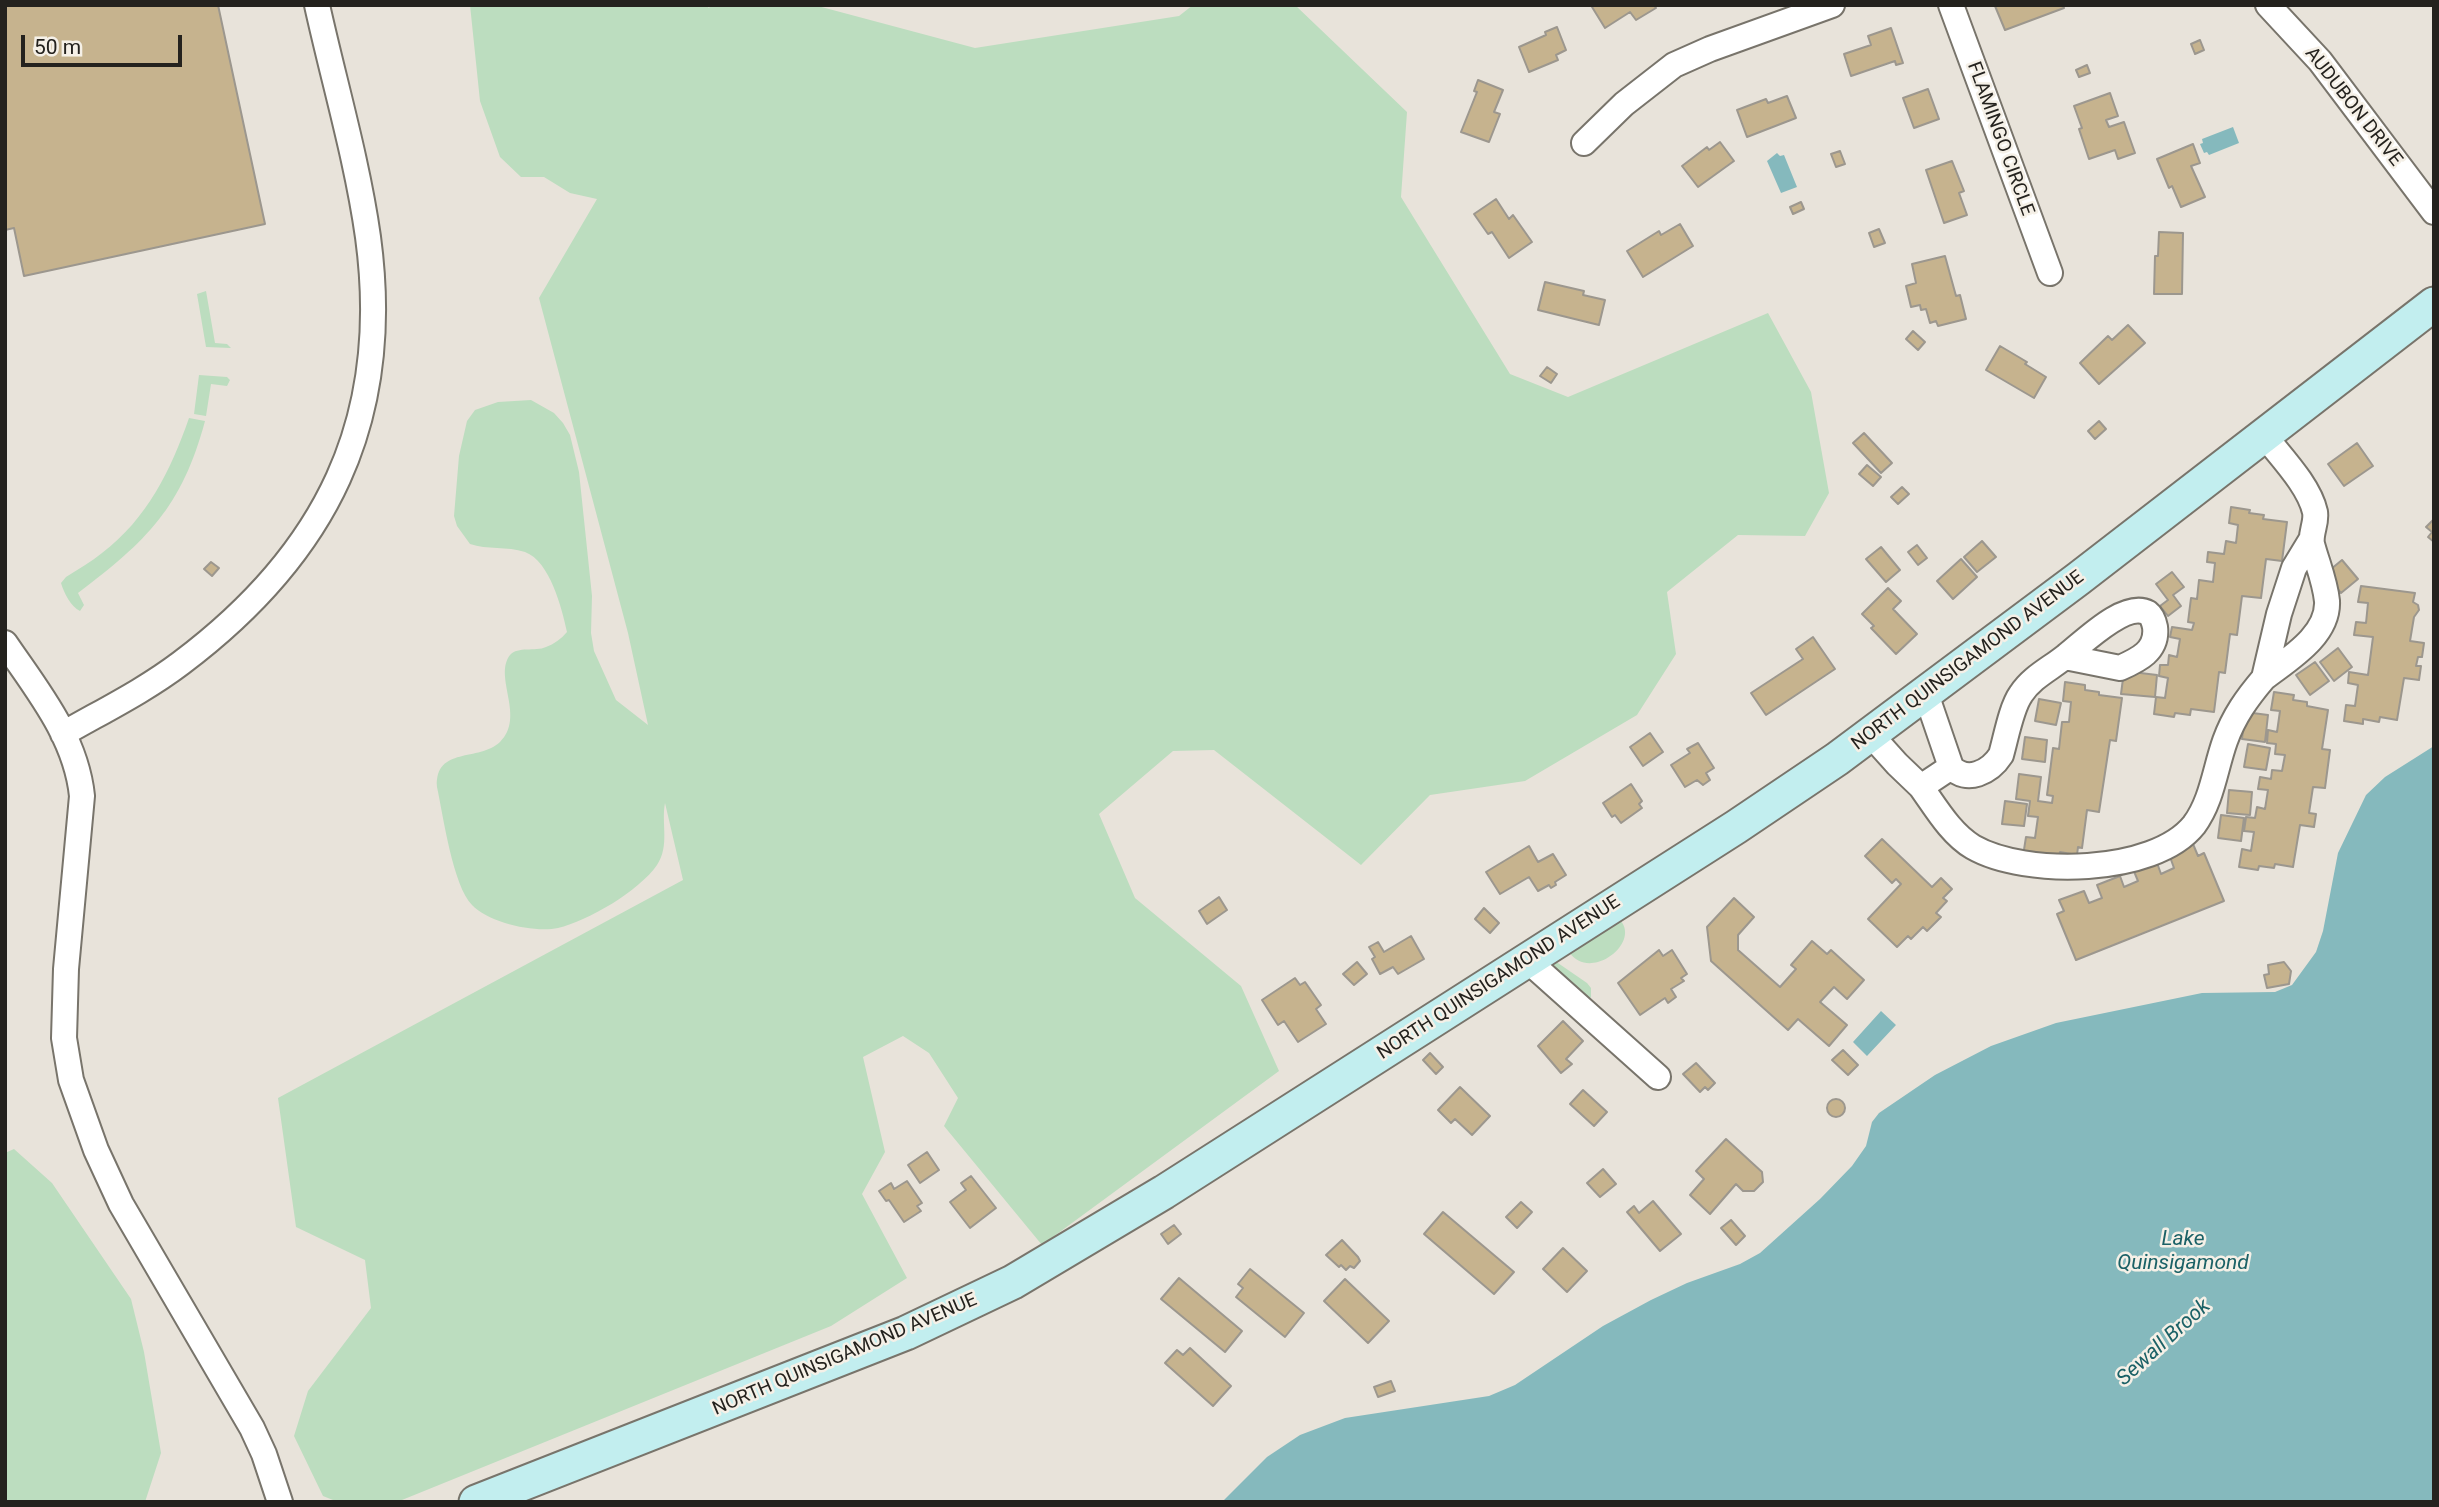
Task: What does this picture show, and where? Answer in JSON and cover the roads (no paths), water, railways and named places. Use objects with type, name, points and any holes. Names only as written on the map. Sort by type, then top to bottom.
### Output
[{"type":"main road","name":"NORTH QUINSIGAMOND AVENUE","points":[[476,1502],[861,1352],[997,1290],[1171,1188],[1736,827],[1871,734],[2434,304]]},
{"type":"street","points":[[63,734],[142,690],[179,665],[243,610],[272,580],[318,519],[336,486],[351,447],[363,406],[370,364],[372,281],[359,183],[317,5]]},
{"type":"street","points":[[1584,143],[1624,104],[1674,65],[1731,41],[1832,5]]},
{"type":"street","name":"FLAMINGO CIRCLE","points":[[1951,5],[2050,273]]},
{"type":"street","name":"AUDUBON DRIVE","points":[[2268,5],[2320,61],[2434,212]]},
{"type":"street","points":[[2264,435],[2288,465],[2315,513],[2311,540],[2294,568],[2279,614],[2264,678]]},
{"type":"street","points":[[1871,734],[1921,787],[1953,830],[1972,846],[1993,856],[2038,865],[2076,867],[2148,854],[2191,828],[2204,811],[2234,719],[2264,678],[2298,653],[2312,638],[2324,617],[2327,600],[2311,540]]},
{"type":"street","points":[[5,643],[53,714],[80,774],[82,796],[66,969],[64,1038],[71,1080],[96,1150],[121,1204],[252,1428],[271,1471],[280,1502]]},
{"type":"street","points":[[1926,694],[1951,766],[1960,774],[1982,773],[1996,763],[2001,755],[2019,696],[2032,681],[2065,657]]},
{"type":"street","points":[[1921,787],[1951,766]]},
{"type":"street","points":[[1526,959],[1658,1077]]},
{"type":"water","points":[[2233,127],[2239,143],[2209,155],[2204,153],[2200,144],[2203,143],[2202,139]]},
{"type":"water","points":[[1777,153],[1784,155],[1797,187],[1781,193],[1767,161]]},
{"type":"water","name":"Lake Quinsigamond","points":[[2434,746],[2434,1502],[1222,1502],[1267,1457],[1300,1435],[1345,1418],[1489,1396],[1515,1385],[1603,1326],[1651,1300],[1687,1283],[1740,1264],[1760,1253],[1852,1166],[1866,1146],[1872,1122],[1879,1113],[1935,1075],[1991,1046],[2056,1023],[2202,993],[2275,992],[2292,985],[2316,952],[2323,931],[2338,853],[2366,795],[2385,777]]},
{"type":"water","points":[[1881,1011],[1896,1025],[1867,1056],[1853,1042]]},
{"type":"water label","name":"Sewall Brook","points":[[2164,1343]]}]
